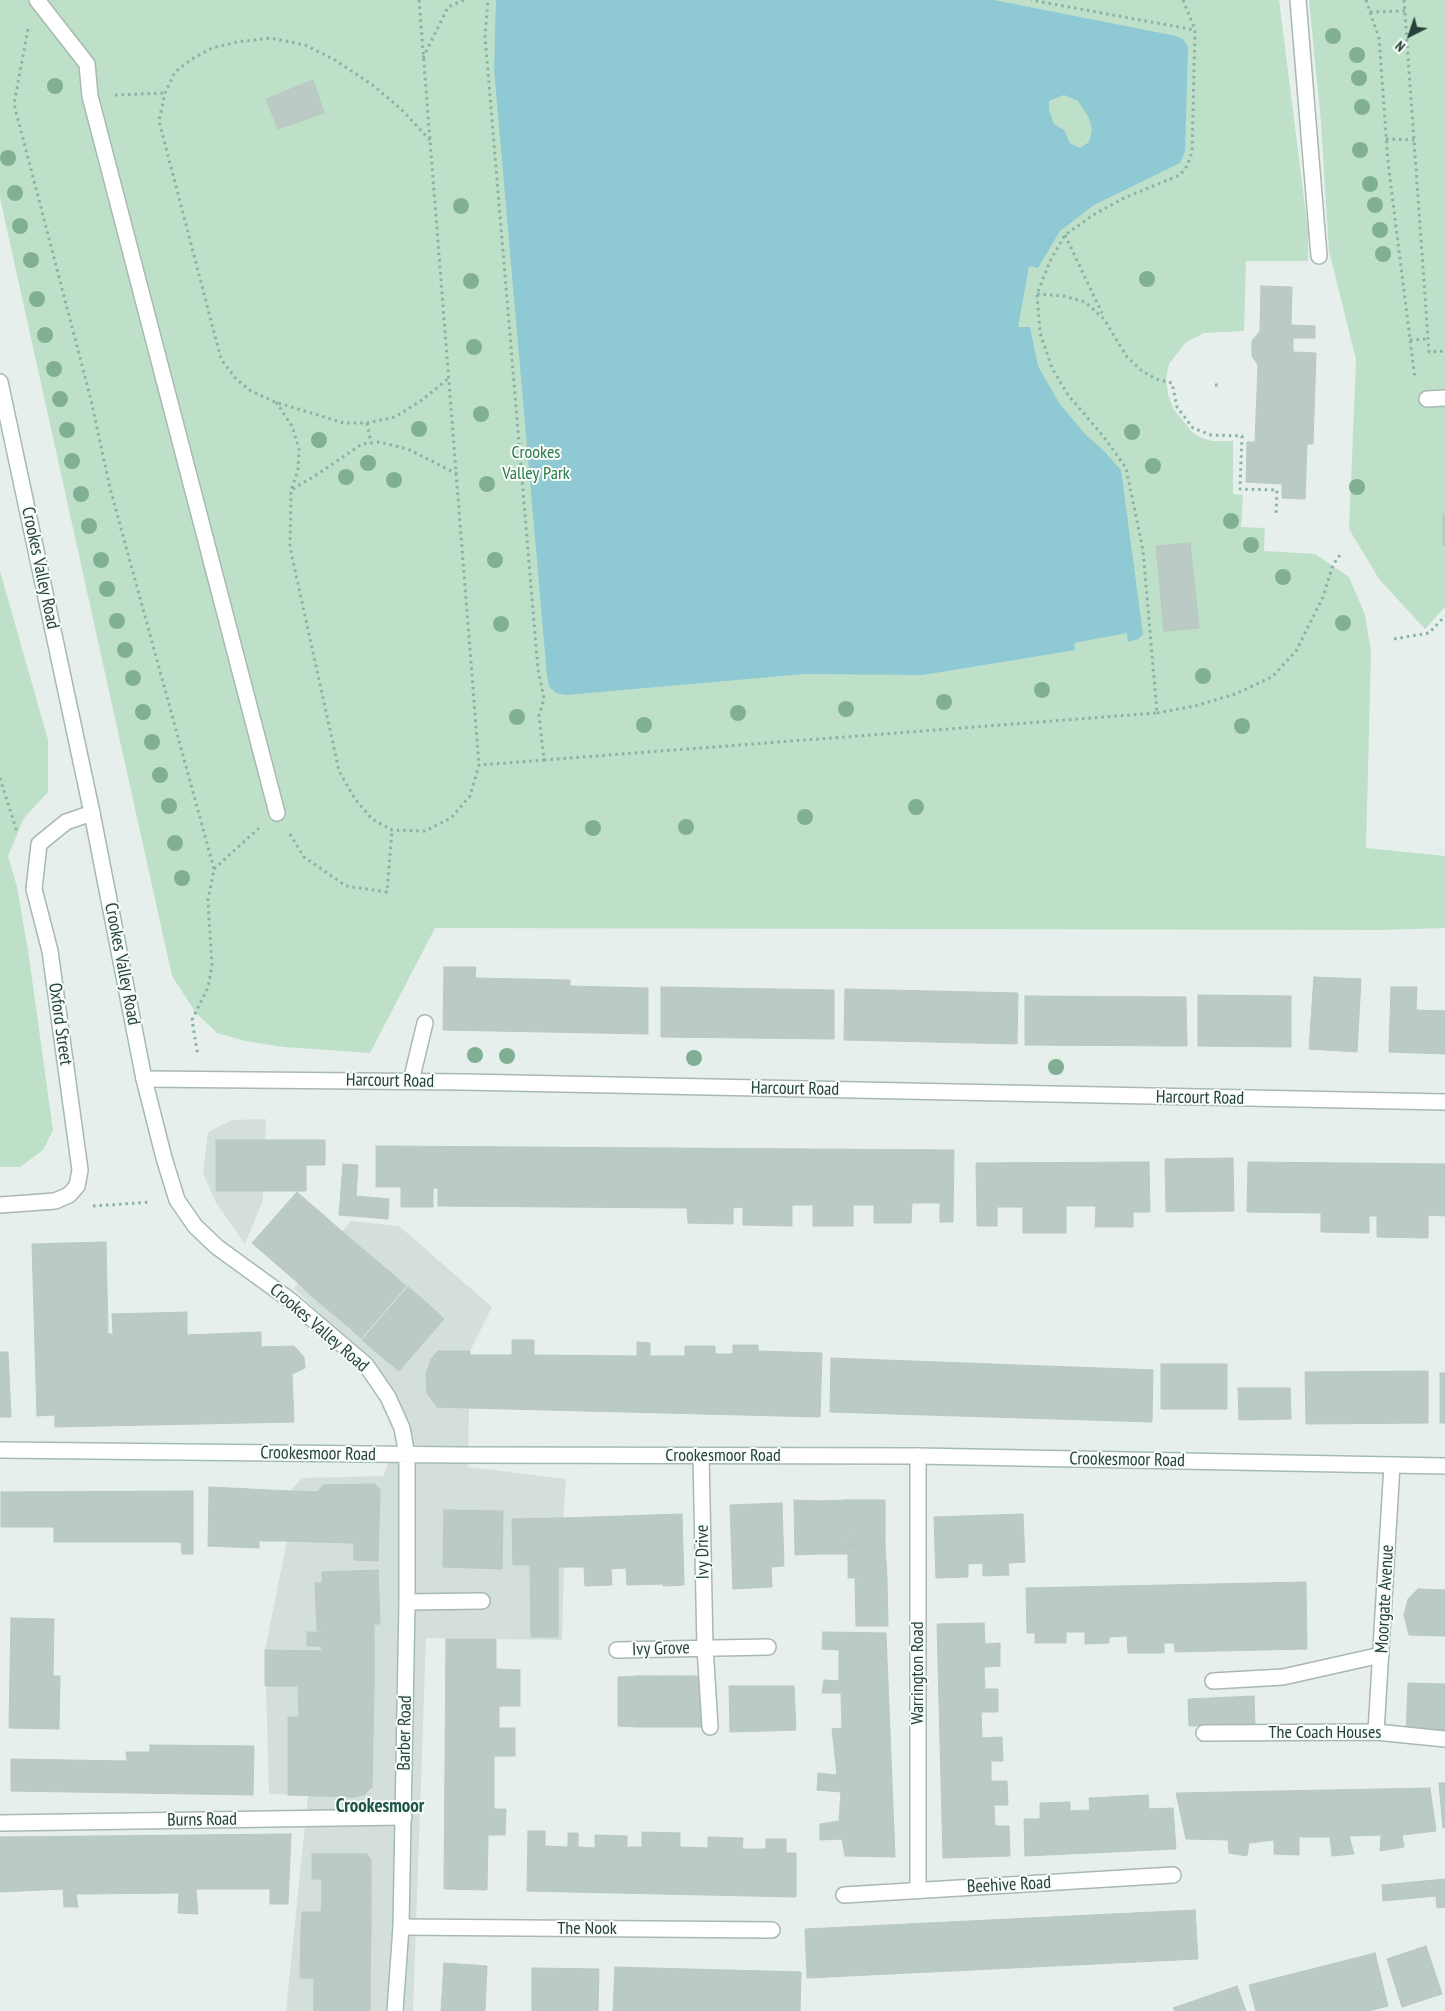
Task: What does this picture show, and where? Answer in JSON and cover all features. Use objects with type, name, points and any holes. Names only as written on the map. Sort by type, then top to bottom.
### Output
[{"type":"street","points":[[37,0],[87,64],[90,96],[277,813]]},
{"type":"street","points":[[1298,0],[1319,256]]},
{"type":"street","name":"Crookes Valley Road","points":[[0,382],[92,813],[144,1079],[177,1200],[195,1226],[217,1247],[290,1300],[366,1365],[391,1403],[402,1428],[407,1455]]},
{"type":"street","points":[[1427,399],[1445,398]]},
{"type":"street","name":"Oxford Street","points":[[0,1204],[55,1201],[69,1195],[77,1186],[80,1170],[50,951],[34,889],[39,844],[66,822],[92,813]]},
{"type":"street","points":[[411,1081],[425,1023]]},
{"type":"street","name":"Harcourt Road","points":[[144,1079],[411,1081],[1445,1102]]},
{"type":"street","name":"Crookesmoor Road","points":[[0,1450],[407,1455],[918,1456],[1445,1466]]},
{"type":"street","name":"Barber Road","points":[[395,2011],[401,1928],[404,1817],[407,1455]]},
{"type":"street","name":"Ivy Drive","points":[[700,1456],[705,1647],[710,1727]]},
{"type":"street","name":"Warrington Road","points":[[918,1456],[918,1890]]},
{"type":"street","name":"Moorgate Avenue","points":[[1376,1732],[1392,1466]]},
{"type":"street","points":[[407,1602],[482,1602]]},
{"type":"street","points":[[705,1647],[768,1647]]},
{"type":"street","name":"Ivy Grove","points":[[617,1650],[705,1647]]},
{"type":"street","points":[[1213,1682],[1283,1677],[1381,1655]]},
{"type":"street","name":"The Coach Houses","points":[[1204,1733],[1376,1732],[1445,1739]]},
{"type":"street","name":"Burns Road","points":[[0,1823],[404,1817]]},
{"type":"street","name":"Beehive Road","points":[[844,1895],[1173,1875]]},
{"type":"street","name":"The Nook","points":[[401,1928],[772,1930]]},
{"type":"path","points":[[275,402],[292,426],[299,449],[298,471],[291,490],[290,548],[339,771],[354,799],[372,819],[392,830],[426,830],[451,818],[470,796],[480,765],[419,0]]},
{"type":"path","points":[[423,59],[448,7],[464,0]]},
{"type":"path","points":[[488,0],[486,46],[538,670],[544,698],[539,716],[544,760]]},
{"type":"path","points":[[1031,0],[1195,30]]},
{"type":"path","points":[[1156,713],[1144,550],[1126,468],[1104,437],[1068,395],[1052,368],[1040,333],[1037,294],[1050,261],[1065,234],[1093,214],[1124,198],[1180,175],[1187,166],[1192,152],[1195,30],[1183,0]]},
{"type":"path","points":[[1366,0],[1379,38],[1386,139],[1417,392],[1427,399]]},
{"type":"path","points":[[1404,0],[1430,352],[1445,351]]},
{"type":"path","points":[[1370,12],[1404,11]]},
{"type":"path","points":[[29,24],[14,104],[91,400],[110,488],[214,868],[208,900],[212,966],[208,987],[192,1020],[202,1078]]},
{"type":"path","points":[[430,140],[402,110],[374,86],[335,60],[305,45],[271,38],[237,42],[212,48],[175,72],[165,93],[159,121],[221,359],[236,378],[251,391],[275,402],[344,423],[367,423],[395,417],[422,400],[449,378]]},
{"type":"path","points":[[90,96],[165,93]]},
{"type":"path","points":[[1386,139],[1414,140]]},
{"type":"path","points":[[1065,234],[1104,318],[1127,356],[1142,371],[1156,380],[1172,383],[1177,407],[1193,428],[1211,435],[1242,436],[1240,489],[1277,490],[1276,516]]},
{"type":"path","points":[[1037,294],[1064,296],[1086,302],[1104,318]]},
{"type":"path","points":[[1410,340],[1429,339]]},
{"type":"path","points":[[1215,385],[1220,386]]},
{"type":"path","points":[[367,423],[371,443]]},
{"type":"path","points":[[291,490],[362,444],[379,442],[408,449],[456,474]]},
{"type":"path","points":[[480,765],[1156,713],[1195,706],[1235,694],[1272,677],[1296,651],[1323,597],[1333,564],[1342,552]]},
{"type":"path","points":[[1394,639],[1429,633],[1445,616]]},
{"type":"path","points":[[214,868],[277,813],[304,857],[346,886],[387,892],[392,830]]},
{"type":"path","points":[[92,1206],[177,1200]]},
{"type":"shaded area","points":[[266,1119],[263,1200],[245,1244],[215,1201],[203,1173],[208,1132],[232,1120]]},
{"type":"shaded area","points":[[351,1221],[399,1226],[492,1307],[470,1351],[468,1467],[566,1479],[563,1518],[562,1640],[426,1638],[413,2011],[286,2011],[308,1795],[269,1794],[265,1650],[287,1541],[290,1491],[302,1478],[383,1476],[407,1418],[374,1368],[294,1288]]},
{"type":"green space","name":"Crookes Valley Park","points":[[0,0],[1279,0],[1308,230],[1308,261],[1246,261],[1244,331],[1204,333],[1185,343],[1169,364],[1166,378],[1168,395],[1174,410],[1193,433],[1212,441],[1233,441],[1233,494],[1243,495],[1241,527],[1265,528],[1264,551],[1315,554],[1349,577],[1365,615],[1371,652],[1366,848],[1445,856],[1445,928],[1380,930],[435,928],[370,1053],[284,1047],[245,1041],[217,1033],[196,1013],[172,976],[0,198]]},
{"type":"green space","points":[[1309,0],[1445,0],[1445,607],[1425,629],[1379,579],[1349,529],[1356,360],[1329,251],[1321,123]]},
{"type":"green space","points":[[0,571],[48,740],[48,792],[24,818],[8,856],[17,887],[28,950],[53,1130],[43,1150],[20,1167],[0,1167]]},
{"type":"water","points":[[496,0],[994,0],[1176,36],[1184,40],[1188,47],[1185,152],[1180,163],[1094,205],[1060,231],[1038,268],[1029,266],[1018,327],[1030,327],[1038,366],[1059,403],[1086,435],[1121,470],[1143,634],[1138,639],[1128,642],[1127,633],[1074,643],[1075,650],[923,675],[805,674],[566,695],[556,693],[549,686],[547,676],[494,69]],"holes":[[[1064,95],[1078,101],[1089,118],[1092,130],[1089,142],[1080,148],[1070,143],[1064,130],[1054,124],[1049,110],[1049,101]]]},
{"type":"building","points":[[313,80],[324,113],[278,129],[266,99]]},
{"type":"building","points":[[1261,286],[1292,287],[1291,325],[1315,326],[1315,338],[1293,338],[1293,352],[1316,353],[1313,444],[1307,444],[1305,499],[1282,498],[1282,484],[1246,482],[1247,442],[1255,442],[1258,365],[1252,356],[1252,341],[1260,331]]},
{"type":"building","points":[[1443,514],[1445,514],[1445,545],[1443,545]]},
{"type":"building","points":[[1190,543],[1199,628],[1164,631],[1156,546]]},
{"type":"building","points":[[444,967],[476,967],[475,978],[570,980],[570,986],[648,988],[648,1034],[443,1030]]},
{"type":"building","points":[[1314,977],[1361,979],[1357,1052],[1309,1049]]},
{"type":"building","points":[[661,987],[834,990],[834,1039],[661,1037]]},
{"type":"building","points":[[1391,987],[1417,987],[1416,1010],[1445,1011],[1445,1054],[1389,1052]]},
{"type":"building","points":[[845,989],[1018,993],[1017,1044],[844,1040]]},
{"type":"building","points":[[1198,995],[1291,996],[1291,1047],[1198,1046]]},
{"type":"building","points":[[1025,996],[1186,997],[1187,1046],[1025,1045]]},
{"type":"building","points":[[216,1140],[325,1140],[325,1165],[306,1165],[306,1191],[216,1191]]},
{"type":"building","points":[[376,1146],[954,1150],[953,1222],[940,1222],[940,1203],[912,1203],[911,1223],[874,1223],[874,1205],[853,1205],[853,1226],[813,1226],[813,1205],[792,1205],[792,1226],[743,1225],[743,1207],[733,1208],[733,1224],[688,1223],[687,1208],[438,1206],[438,1188],[433,1188],[433,1207],[401,1207],[401,1187],[376,1187]]},
{"type":"building","points":[[1233,1158],[1234,1211],[1166,1212],[1165,1159]]},
{"type":"building","points":[[1149,1162],[1150,1212],[1133,1212],[1133,1227],[1095,1227],[1096,1206],[1066,1206],[1066,1233],[1023,1233],[1023,1207],[997,1207],[997,1226],[977,1226],[976,1163]]},
{"type":"building","points":[[1248,1162],[1445,1164],[1445,1216],[1428,1215],[1428,1238],[1377,1237],[1377,1216],[1369,1216],[1369,1233],[1321,1232],[1321,1213],[1247,1212]]},
{"type":"building","points":[[343,1164],[358,1165],[356,1196],[389,1199],[388,1219],[339,1215]]},
{"type":"building","points":[[297,1192],[343,1232],[298,1283],[252,1243]]},
{"type":"building","points":[[343,1232],[359,1246],[315,1299],[298,1283]]},
{"type":"building","points":[[106,1242],[108,1334],[113,1334],[112,1314],[187,1312],[187,1335],[261,1332],[261,1347],[294,1346],[304,1357],[305,1368],[292,1374],[294,1422],[55,1427],[55,1415],[37,1416],[32,1244]]},
{"type":"building","points":[[359,1246],[390,1272],[345,1324],[315,1299]]},
{"type":"building","points":[[390,1272],[406,1286],[361,1338],[345,1324]]},
{"type":"building","points":[[408,1287],[428,1304],[382,1357],[362,1340]]},
{"type":"building","points":[[428,1304],[444,1319],[399,1371],[382,1357]]},
{"type":"building","points":[[512,1340],[534,1340],[534,1355],[637,1356],[637,1342],[650,1343],[650,1356],[685,1356],[685,1346],[715,1346],[715,1354],[733,1354],[733,1345],[758,1345],[758,1351],[822,1353],[820,1417],[468,1408],[470,1355],[512,1355]]},
{"type":"building","points":[[438,1351],[470,1351],[468,1408],[437,1407],[427,1393],[426,1374],[431,1359]]},
{"type":"building","points":[[0,1352],[8,1352],[11,1417],[0,1417]]},
{"type":"building","points":[[831,1358],[1153,1370],[1152,1422],[830,1412]]},
{"type":"building","points":[[1161,1364],[1227,1364],[1227,1409],[1161,1409]]},
{"type":"building","points":[[1428,1371],[1428,1423],[1306,1424],[1305,1372]]},
{"type":"building","points":[[1440,1373],[1445,1373],[1445,1423],[1440,1423]]},
{"type":"building","points":[[1238,1388],[1290,1388],[1291,1419],[1239,1420]]},
{"type":"building","points":[[374,1484],[380,1489],[378,1561],[354,1560],[354,1543],[317,1542],[318,1492],[323,1485]]},
{"type":"building","points":[[209,1487],[290,1491],[287,1541],[259,1541],[259,1548],[208,1546]]},
{"type":"building","points":[[193,1491],[193,1554],[182,1554],[181,1542],[54,1542],[54,1527],[1,1527],[1,1492]]},
{"type":"building","points":[[290,1491],[318,1492],[317,1542],[287,1541]]},
{"type":"building","points":[[794,1500],[821,1501],[822,1554],[795,1555]]},
{"type":"building","points":[[847,1500],[885,1500],[885,1544],[848,1545]]},
{"type":"building","points":[[847,1500],[849,1554],[822,1554],[821,1501]]},
{"type":"building","points":[[782,1503],[784,1566],[771,1567],[772,1587],[733,1589],[730,1505]]},
{"type":"building","points":[[444,1510],[503,1511],[502,1569],[443,1567]]},
{"type":"building","points":[[682,1514],[684,1585],[663,1586],[662,1572],[662,1584],[627,1585],[626,1568],[611,1569],[612,1585],[585,1586],[584,1567],[564,1567],[563,1518]]},
{"type":"building","points":[[1023,1514],[1025,1562],[1008,1563],[1009,1575],[983,1576],[983,1563],[968,1564],[968,1577],[936,1578],[934,1517]]},
{"type":"building","points":[[563,1518],[564,1567],[558,1567],[558,1637],[531,1637],[530,1565],[513,1565],[512,1519]]},
{"type":"building","points":[[885,1544],[887,1578],[848,1578],[848,1545]]},
{"type":"building","points":[[378,1570],[380,1624],[374,1624],[374,1632],[317,1631],[315,1583],[322,1583],[322,1572]]},
{"type":"building","points":[[887,1578],[888,1626],[856,1626],[855,1579]]},
{"type":"building","points":[[1306,1582],[1307,1649],[1175,1652],[1174,1643],[1164,1643],[1164,1653],[1128,1653],[1127,1636],[1109,1637],[1109,1643],[1085,1644],[1085,1632],[1066,1632],[1066,1643],[1035,1643],[1035,1633],[1027,1633],[1026,1588]]},
{"type":"building","points":[[1418,1589],[1445,1590],[1445,1636],[1409,1635],[1404,1615],[1408,1599]]},
{"type":"building","points":[[11,1618],[54,1619],[53,1676],[60,1676],[59,1729],[9,1728]]},
{"type":"building","points":[[984,1623],[985,1644],[1000,1643],[1000,1666],[984,1667],[985,1689],[998,1689],[998,1712],[981,1712],[982,1738],[1002,1737],[1003,1761],[991,1761],[991,1781],[1007,1781],[1008,1805],[994,1805],[995,1826],[1009,1826],[1010,1856],[943,1858],[937,1624]]},
{"type":"building","points":[[307,1632],[374,1632],[374,1686],[265,1686],[265,1650],[322,1651],[321,1646],[307,1646]]},
{"type":"building","points":[[823,1632],[886,1633],[895,1857],[845,1856],[842,1839],[820,1840],[820,1824],[839,1821],[841,1792],[817,1790],[818,1773],[837,1775],[832,1729],[842,1728],[841,1693],[822,1693],[824,1680],[839,1681],[839,1650],[822,1649]]},
{"type":"building","points":[[446,1639],[496,1639],[496,1669],[520,1670],[520,1706],[499,1706],[499,1728],[515,1728],[515,1756],[494,1756],[494,1809],[506,1809],[505,1835],[488,1835],[487,1890],[444,1889]]},
{"type":"building","points":[[638,1676],[660,1676],[660,1727],[638,1727]]},
{"type":"building","points":[[638,1676],[638,1727],[618,1726],[618,1677]]},
{"type":"building","points":[[660,1676],[681,1676],[681,1727],[660,1727]]},
{"type":"building","points":[[681,1676],[703,1676],[703,1727],[681,1727]]},
{"type":"building","points":[[1408,1683],[1445,1684],[1445,1735],[1406,1735]]},
{"type":"building","points":[[374,1686],[372,1787],[365,1794],[355,1797],[288,1795],[288,1717],[299,1717],[298,1687]]},
{"type":"building","points":[[729,1686],[764,1686],[765,1731],[730,1732]]},
{"type":"building","points":[[764,1686],[794,1686],[796,1730],[765,1731]]},
{"type":"building","points":[[1254,1696],[1255,1724],[1189,1726],[1188,1699]]},
{"type":"building","points":[[150,1745],[254,1746],[253,1795],[11,1791],[11,1759],[127,1761],[126,1752],[150,1752]]},
{"type":"building","points":[[1439,1783],[1445,1783],[1445,1828],[1443,1828]]},
{"type":"building","points":[[1430,1788],[1436,1831],[1402,1835],[1404,1847],[1380,1851],[1381,1835],[1349,1836],[1354,1854],[1332,1856],[1330,1837],[1299,1837],[1299,1855],[1274,1854],[1274,1840],[1249,1843],[1247,1856],[1229,1853],[1228,1840],[1186,1839],[1176,1793]]},
{"type":"building","points":[[1148,1795],[1149,1809],[1173,1808],[1176,1849],[1025,1856],[1024,1819],[1040,1819],[1040,1803],[1070,1802],[1070,1811],[1090,1810],[1089,1798]]},
{"type":"building","points":[[528,1831],[545,1831],[545,1846],[568,1847],[568,1833],[578,1833],[578,1847],[595,1848],[595,1835],[627,1836],[627,1847],[642,1847],[642,1832],[680,1833],[680,1847],[708,1848],[708,1837],[743,1838],[742,1849],[766,1849],[766,1839],[786,1839],[786,1853],[796,1853],[796,1897],[527,1891]]},
{"type":"building","points":[[291,1834],[288,1904],[270,1904],[270,1889],[196,1889],[198,1914],[178,1913],[179,1893],[76,1894],[78,1907],[64,1907],[63,1889],[0,1892],[0,1837]]},
{"type":"building","points":[[312,1854],[367,1854],[371,1860],[371,1880],[312,1879]]},
{"type":"building","points":[[1445,1879],[1445,1907],[1437,1908],[1436,1896],[1383,1901],[1382,1885]]},
{"type":"building","points":[[322,1880],[371,1880],[371,1903],[322,1903]]},
{"type":"building","points":[[322,1903],[371,1903],[371,1928],[301,1927],[302,1912],[321,1912]]},
{"type":"building","points":[[1195,1910],[1198,1959],[807,1978],[805,1929]]},
{"type":"building","points":[[301,1927],[371,1928],[370,1979],[300,1978]]},
{"type":"building","points":[[1426,1946],[1442,1994],[1402,2007],[1387,1959]]},
{"type":"building","points":[[1375,1953],[1388,2006],[1368,2011],[1256,2011],[1249,1985]]},
{"type":"building","points":[[444,1963],[487,1966],[485,2011],[441,2011]]},
{"type":"building","points":[[615,1967],[801,1972],[800,2011],[613,2011]]},
{"type":"building","points":[[532,1968],[599,1969],[598,2011],[532,2011]]},
{"type":"building","points":[[314,1979],[370,1979],[370,2005],[314,2004]]},
{"type":"building","points":[[1237,1986],[1246,2011],[1175,2011],[1173,2008]]},
{"type":"building","points":[[314,2004],[370,2005],[370,2011],[314,2011]]},
{"type":"district","name":"Crookesmoor","points":[[380,1807]]}]
